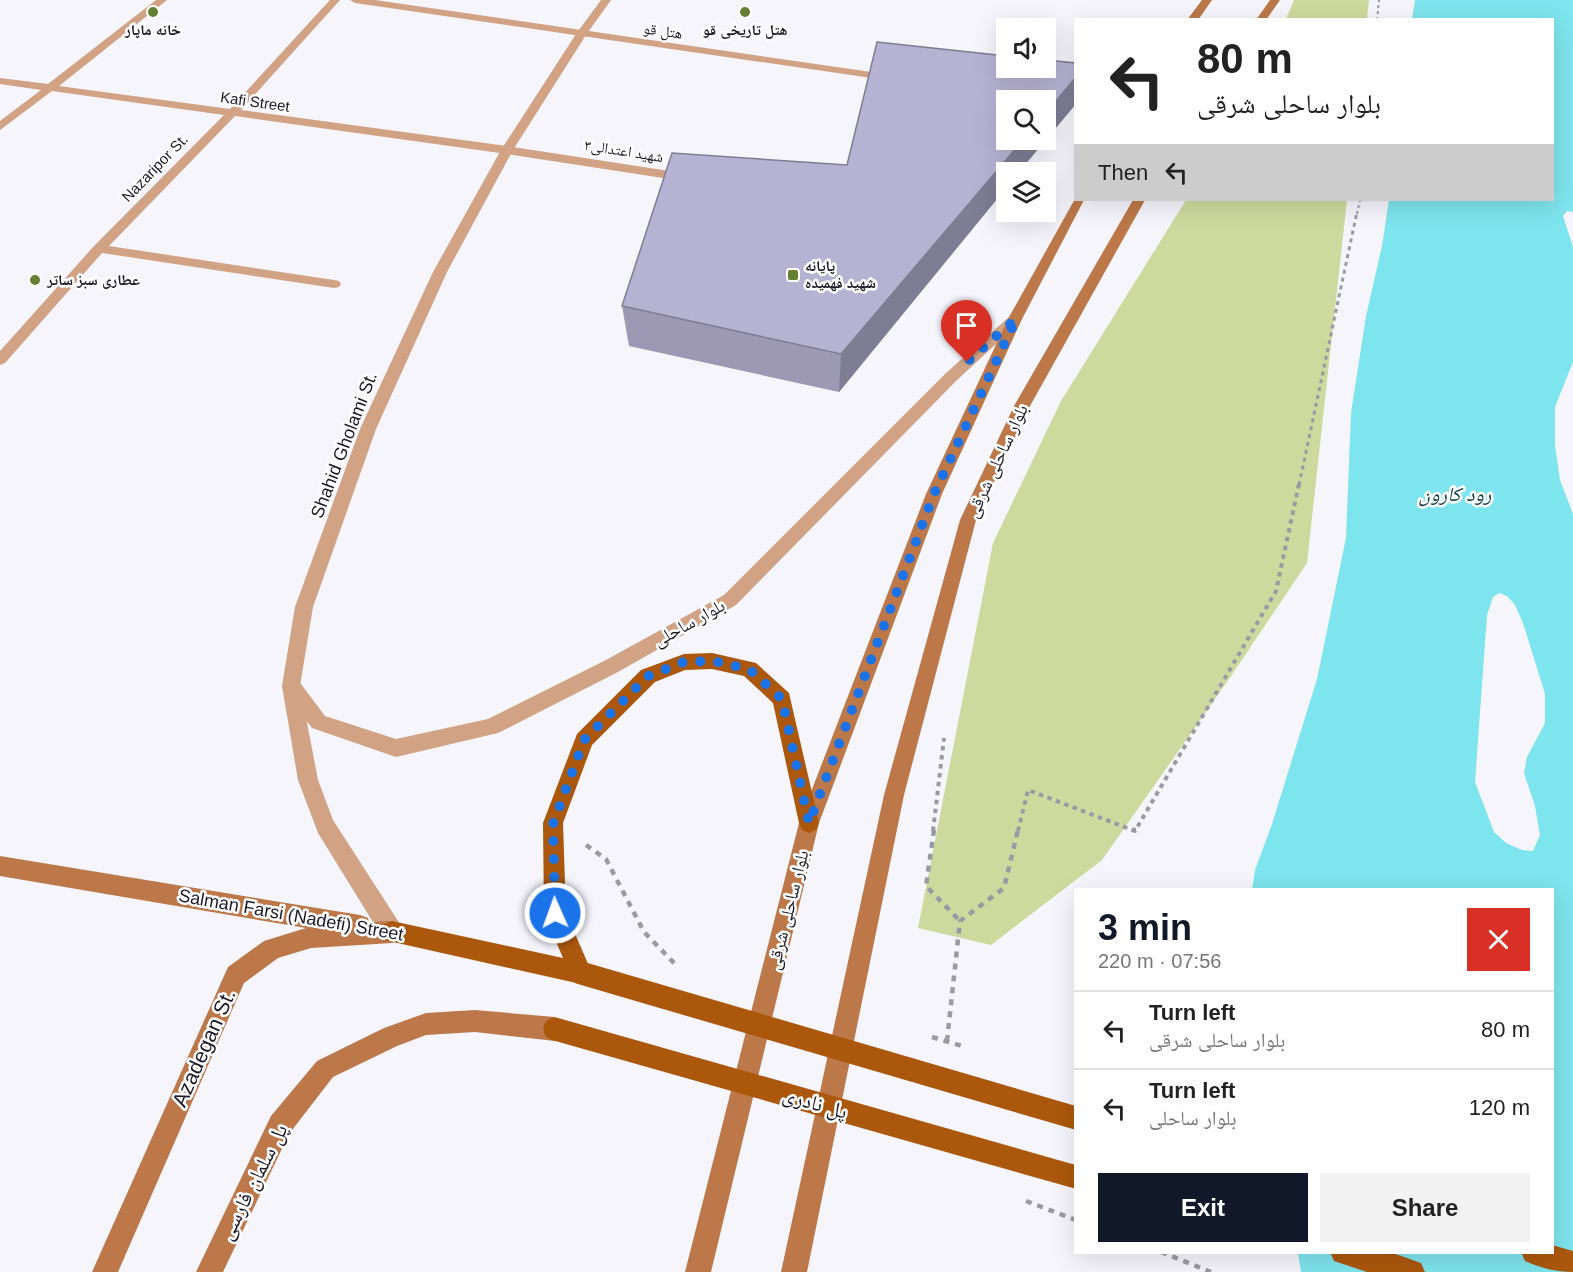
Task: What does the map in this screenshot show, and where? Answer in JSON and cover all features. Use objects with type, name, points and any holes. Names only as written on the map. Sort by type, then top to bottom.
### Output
[{"type":"main road","points":[[1194,18],[1207,0]]},
{"type":"main road","points":[[1262,18],[1275,0]]},
{"type":"main road","name":"بلوار ساحلی شرقی","points":[[698,1272],[809,823],[934,494],[1016,319],[1077,201]]},
{"type":"main road","name":"بلوار ساحلی شرقی","points":[[794,1272],[894,795],[968,520],[1022,406],[1138,201]]},
{"type":"main road","points":[[809,823],[782,699],[766,684],[749,669],[712,661],[684,662],[648,676],[584,740],[553,824],[555,913],[581,973],[1074,1117]]},
{"type":"main road","name":"Salman Farsi (Nadefi) Street","points":[[0,866],[392,932],[581,973]]},
{"type":"main road","name":"Azadegan St.","points":[[105,1272],[236,975],[272,949],[311,937],[392,932]]},
{"type":"main road","name":"پل سلمان فارسی","points":[[211,1266],[280,1125],[325,1069],[392,1036],[426,1024],[475,1021],[555,1029]]},
{"type":"main road","name":"پل نادری","points":[[555,1029],[1074,1176]]},
{"type":"main road","points":[[1350,1254],[1412,1272]]},
{"type":"main road","points":[[1540,1254],[1573,1264]]},
{"type":"street","points":[[0,127],[53,88],[162,0]]},
{"type":"street","name":"Nazaripor St.","points":[[0,360],[99,249],[231,114],[335,0]]},
{"type":"street","name":"هتل قو","points":[[355,0],[899,79]]},
{"type":"street","name":"Shahid Gholami St.","points":[[392,932],[325,826],[308,780],[291,686],[304,607],[368,429],[440,272],[507,150],[580,34],[606,0]]},
{"type":"street","name":"Kafi Street","points":[[0,81],[507,150]]},
{"type":"street","name":"شهید اعتدالی۳","points":[[507,150],[702,180]]},
{"type":"street","points":[[99,249],[334,284]]},
{"type":"street","name":"بلوار ساحلی","points":[[291,686],[319,722],[396,748],[491,727],[512,717],[612,666],[730,600],[951,377],[1016,319]]},
{"type":"path","points":[[1377,18],[1379,0]]},
{"type":"path","points":[[946,1041],[960,921],[1004,888],[1028,790],[1135,831],[1276,591],[1360,201]]},
{"type":"path","points":[[942,734],[945,744],[926,886],[960,921]]},
{"type":"path","points":[[1166,1254],[1211,1272]]},
{"type":"green space","points":[[1294,0],[1369,0],[1367,18],[1286,18]]},
{"type":"green space","points":[[1185,201],[1347,201],[1307,563],[1102,860],[991,945],[918,928],[993,543],[1061,401]]},
{"type":"water","name":"رود کارون","points":[[1415,0],[1573,0],[1573,212],[1567,211],[1563,216],[1573,247],[1573,362],[1555,407],[1555,446],[1560,480],[1573,514],[1573,1272],[1301,1272],[1298,1254],[1554,1254],[1554,888],[1252,888],[1255,870],[1272,824],[1317,679],[1346,538],[1351,413],[1366,316],[1382,246],[1389,201],[1554,201],[1554,18],[1412,18]],"holes":[[[1499,593],[1507,596],[1515,605],[1523,623],[1545,694],[1545,723],[1527,757],[1524,773],[1535,806],[1540,835],[1533,851],[1522,850],[1506,843],[1494,832],[1475,782],[1487,615],[1493,597]]]},
{"type":"building","name":"پایانه شهید فهمیده","points":[[877,42],[996,55],[996,78],[1056,78],[1056,61],[1074,63],[1074,79],[1056,101],[1056,90],[996,90],[996,150],[1014,150],[1004,162],[996,162],[996,172],[841,354],[622,306],[672,153],[847,165]]},
{"type":"place","name":"خانه ماپار","points":[[153,12]]},
{"type":"place","name":"هتل تاریخی قو","points":[[745,12]]},
{"type":"place","name":"پایانه شهید فهمیده","points":[[793,275]]},
{"type":"place","name":"عطاری سبز ساتر","points":[[35,280]]},
{"type":"route","points":[[555,913],[553,824],[584,740],[648,676],[684,662],[712,661],[749,669],[782,699],[795,750],[809,823],[934,494],[1016,319],[967,362]]}]
